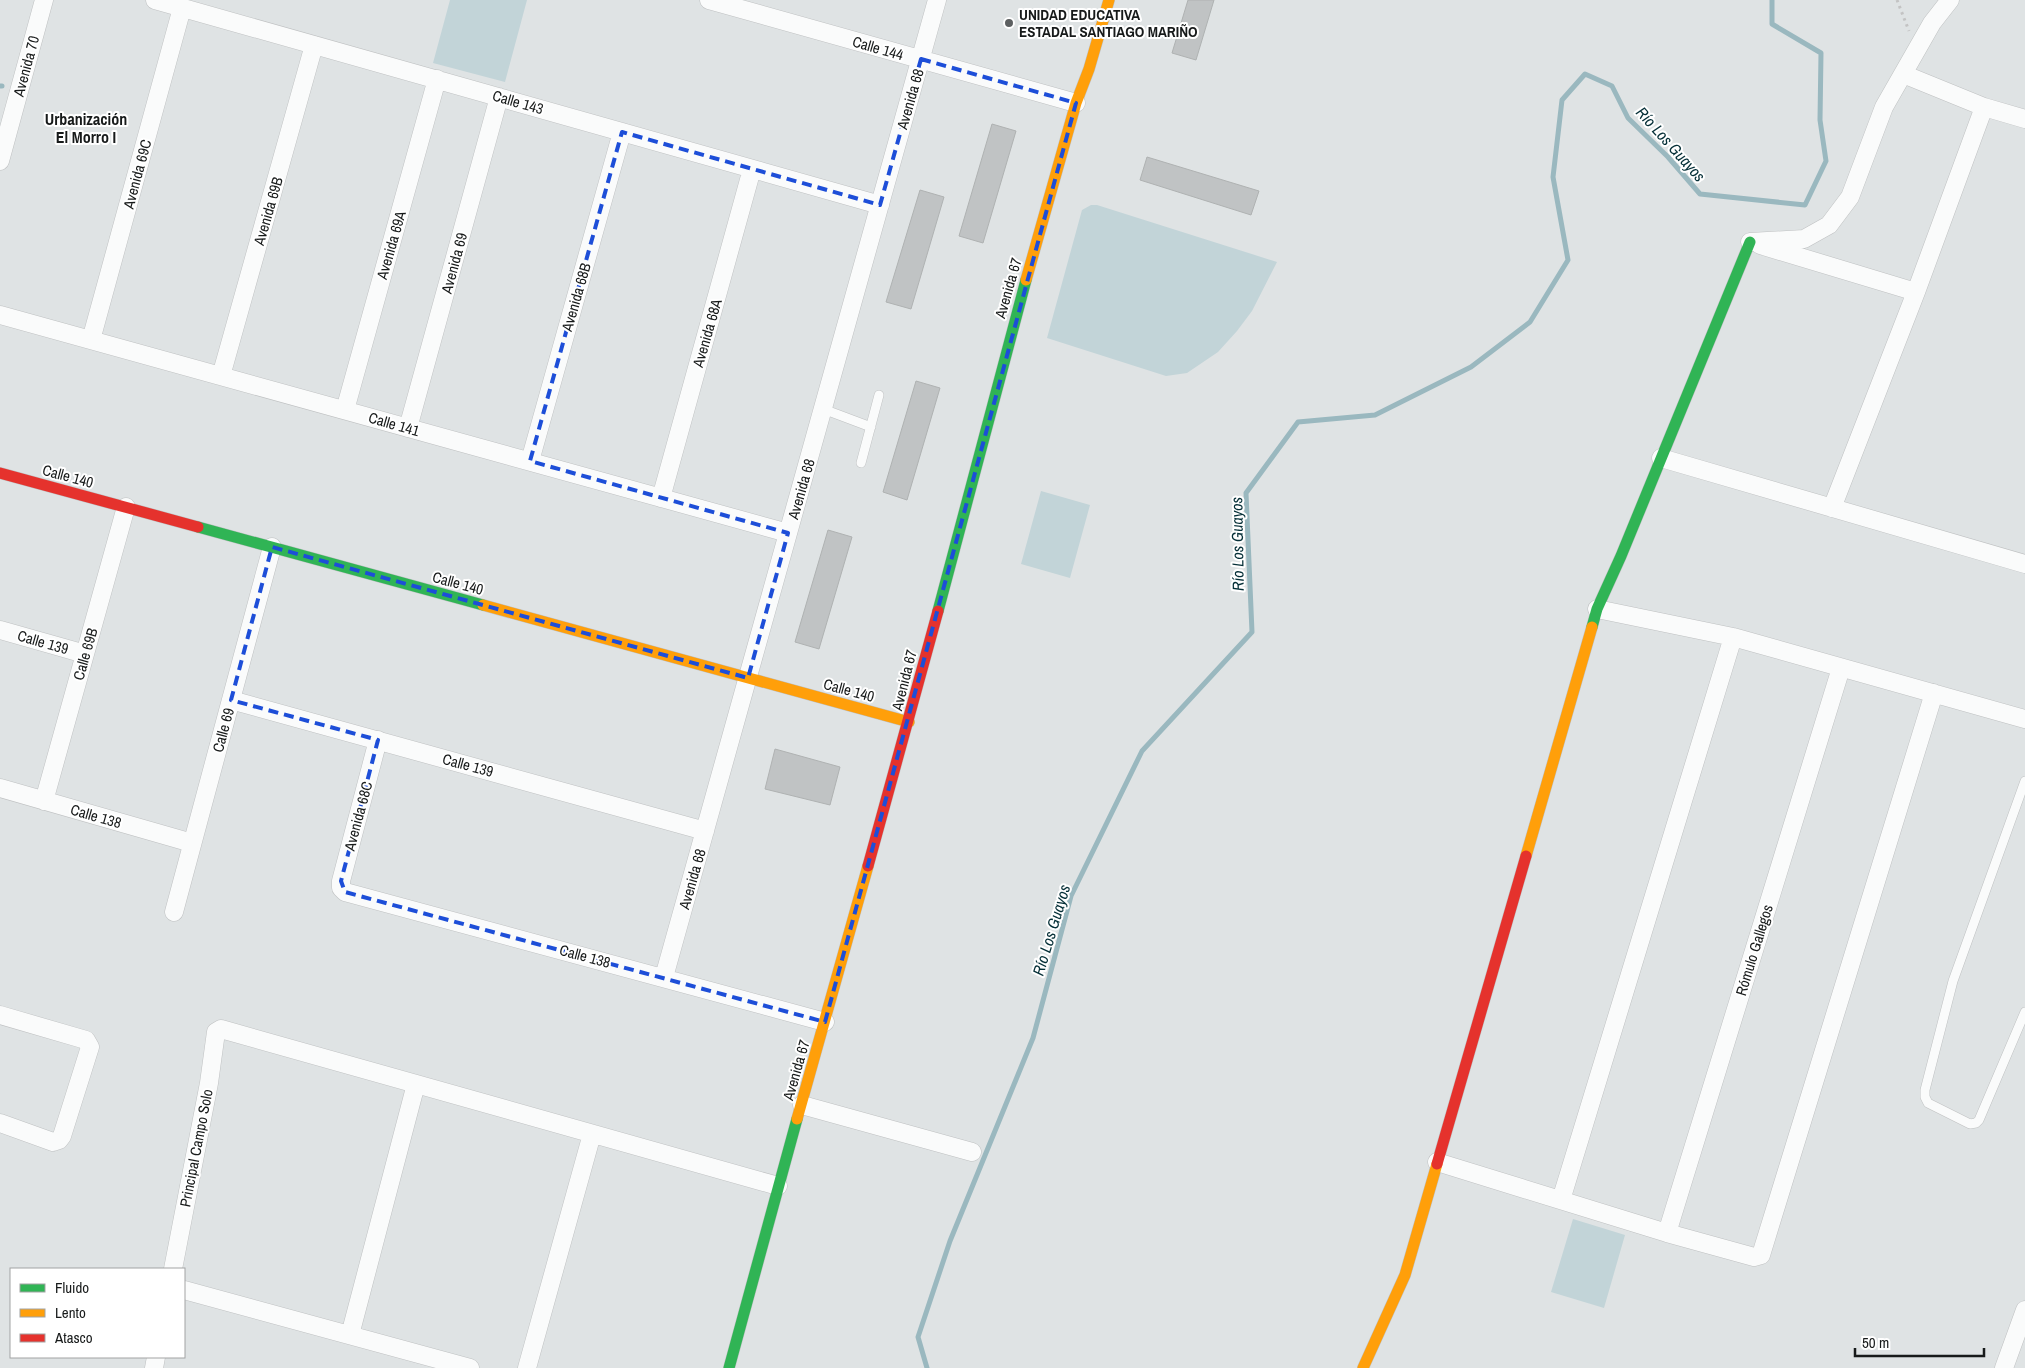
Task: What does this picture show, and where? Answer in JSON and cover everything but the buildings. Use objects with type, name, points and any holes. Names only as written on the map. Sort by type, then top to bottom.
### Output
[{"type":"street","name":"Avenida 70","points":[[0,161],[44,0]]},
{"type":"street","name":"Calle 143","points":[[155,0],[880,205]]},
{"type":"street","name":"Calle 144","points":[[709,0],[1076,103]]},
{"type":"street","name":"Avenida 68","points":[[664,977],[937,0]]},
{"type":"street","name":"Avenida 67","points":[[729,1368],[778,1186],[909,722],[1019,304],[1076,103],[1089,69],[1109,0]]},
{"type":"street","points":[[1750,242],[1804,238],[1829,225],[1850,197],[1884,107],[1932,23],[1950,0]]},
{"type":"street","name":"Avenida 69C","points":[[91,340],[182,8]]},
{"type":"street","name":"Avenida 69B","points":[[221,376],[314,45]]},
{"type":"street","points":[[1902,74],[1984,107],[2025,119]]},
{"type":"street","name":"Avenida 69A","points":[[345,410],[437,79]]},
{"type":"street","name":"Avenida 69","points":[[408,428],[499,97]]},
{"type":"street","points":[[1832,508],[1916,292],[1984,107]]},
{"type":"street","name":"Avenida 68B","points":[[530,462],[622,132]]},
{"type":"street","name":"Avenida 68A","points":[[661,498],[752,169]]},
{"type":"street","points":[[1750,242],[1916,292]]},
{"type":"street","points":[[1363,1368],[1404,1275],[1597,609],[1750,242]]},
{"type":"street","name":"Calle 141","points":[[0,315],[788,533]]},
{"type":"street","points":[[1661,458],[2025,564]]},
{"type":"street","name":"Calle 140","points":[[0,473],[909,722]]},
{"type":"street","name":"Calle 69B","points":[[44,801],[126,507]]},
{"type":"street","name":"Calle 69","points":[[174,912],[272,547]]},
{"type":"street","points":[[1597,609],[1733,638],[2025,719]]},
{"type":"street","name":"Calle 139","points":[[0,630],[85,654]]},
{"type":"street","points":[[1561,1200],[1733,638]]},
{"type":"street","name":"Rómulo Gallegos","points":[[1667,1233],[1841,668]]},
{"type":"street","points":[[1437,1162],[1667,1233],[1754,1257],[1761,1255],[1934,693]]},
{"type":"street","name":"Calle 139","points":[[231,700],[705,831]]},
{"type":"street","name":"Avenida 68C","points":[[344,892],[341,888],[341,881],[378,740]]},
{"type":"street","name":"Calle 138","points":[[0,788],[192,843]]},
{"type":"street","name":"Calle 138","points":[[344,892],[825,1022]]},
{"type":"street","points":[[0,1015],[86,1040],[90,1047],[62,1136],[59,1140],[53,1142],[0,1123]]},
{"type":"street","name":"Principal Campo Solo","points":[[173,1268],[216,1032],[221,1029],[416,1084]]},
{"type":"street","points":[[350,1335],[416,1084],[778,1186]]},
{"type":"street","points":[[802,1104],[972,1152]]},
{"type":"street","points":[[527,1368],[592,1134]]},
{"type":"street","points":[[185,1290],[470,1368]]},
{"type":"street","points":[[2004,1368],[2025,1310]]},
{"type":"lane","points":[[861,463],[879,395]]},
{"type":"lane","points":[[823,409],[871,427]]},
{"type":"lane","points":[[2025,781],[2023,795],[1953,980],[1925,1090],[1925,1097],[1928,1103],[1970,1124],[1980,1120],[2025,1012]]},
{"type":"path","points":[[1898,0],[1916,50]]},
{"type":"highlighted area","points":[[921,59],[1076,103],[825,1022],[345,892],[341,881],[378,740],[231,700],[272,547],[748,678],[788,533],[530,461],[622,132],[880,205]]},
{"type":"shaded area","points":[[450,0],[527,0],[505,82],[433,63]]},
{"type":"shaded area","points":[[1091,205],[1097,205],[1277,262],[1252,311],[1218,352],[1187,373],[1166,376],[1047,338],[1082,210]]},
{"type":"shaded area","points":[[1041,491],[1090,505],[1070,578],[1021,564]]},
{"type":"shaded area","points":[[1573,1219],[1625,1235],[1604,1308],[1551,1292]]},
{"type":"waterway","name":"Río Los Guayos","points":[[927,1368],[918,1337],[950,1241],[1033,1038],[1071,896],[1142,751],[1252,632],[1246,493],[1298,422],[1375,415],[1471,367],[1530,322],[1568,260],[1553,177],[1562,100],[1585,74],[1612,86],[1628,118],[1668,157],[1700,194],[1805,205],[1826,161],[1820,120],[1821,53],[1772,24],[1772,0]]},
{"type":"traffic: fast","points":[[1592,627],[1597,609],[1621,556],[1750,242]]},
{"type":"traffic: fast","points":[[938,611],[1026,280]]},
{"type":"traffic: fast","points":[[198,527],[483,605]]},
{"type":"traffic: fast","points":[[729,1368],[797,1119]]},
{"type":"traffic: slow","points":[[1026,280],[1076,103],[1089,69],[1109,0]]},
{"type":"traffic: slow","points":[[483,605],[909,722]]},
{"type":"traffic: slow","points":[[1526,856],[1592,627]]},
{"type":"traffic: slow","points":[[797,1119],[868,866]]},
{"type":"traffic: slow","points":[[1363,1368],[1405,1275],[1437,1164]]},
{"type":"traffic: jam","points":[[0,473],[198,527]]},
{"type":"traffic: jam","points":[[868,866],[938,611]]},
{"type":"traffic: jam","points":[[1437,1164],[1526,856]]},
{"type":"place","name":"UNIDAD EDUCATIVA ESTADAL SANTIAGO MARIÑO","points":[[1009,23]]},
{"type":"district","name":"Urbanización El Morro I","points":[[86,128]]}]
